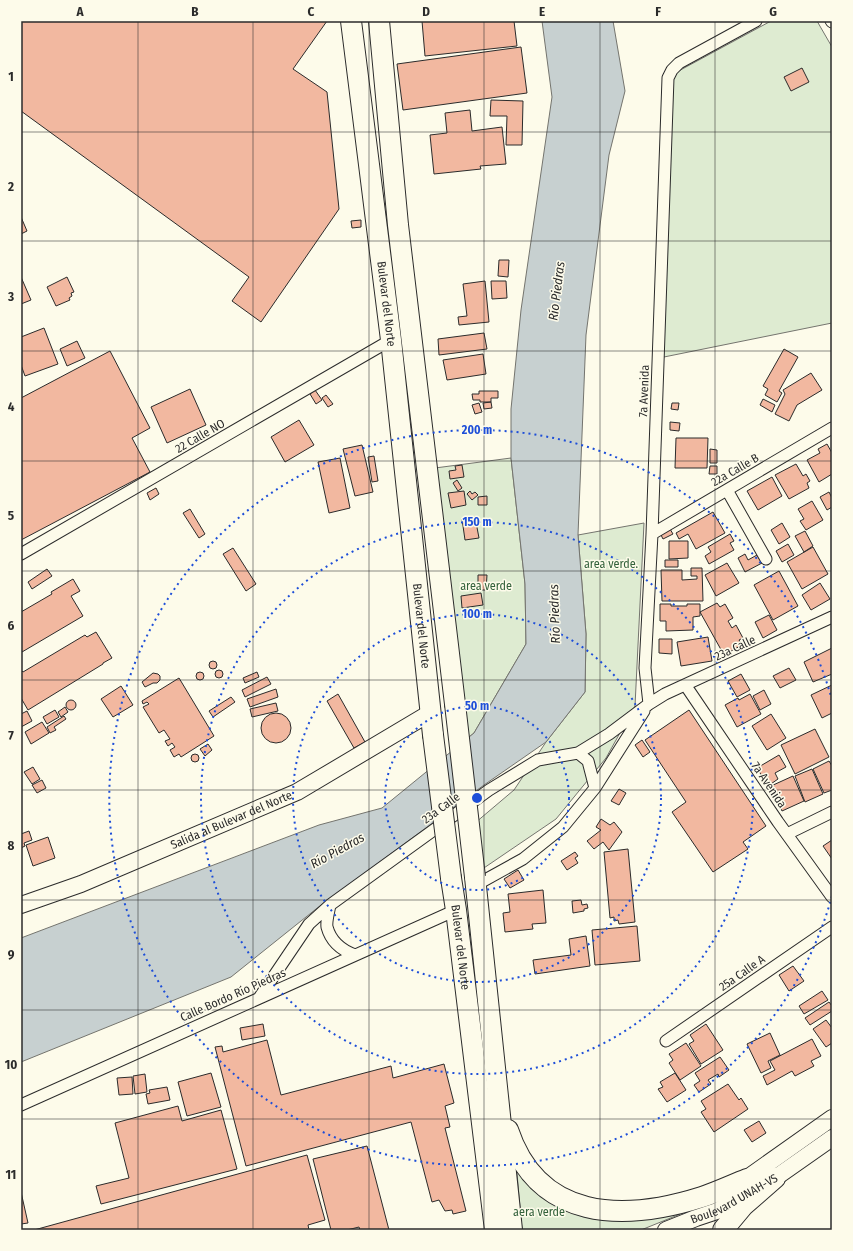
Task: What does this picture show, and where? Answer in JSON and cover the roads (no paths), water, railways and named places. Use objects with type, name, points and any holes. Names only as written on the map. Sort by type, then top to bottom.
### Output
[{"type":"highway","name":"Bulevar del Norte","points":[[351,21],[391,340],[430,713],[456,910],[495,1230]]},
{"type":"highway","name":"Bulevar del Norte","points":[[378,23],[398,225],[455,704],[512,1230]]},
{"type":"highway","points":[[499,1102],[514,1146],[525,1166],[538,1181],[553,1193],[571,1203],[592,1209],[625,1212],[655,1209],[703,1197],[747,1179]]},
{"type":"highway","points":[[723,1230],[743,1206],[775,1178]]},
{"type":"street","name":"7a Avenida","points":[[649,704],[645,668],[652,534],[668,78],[672,70],[679,63],[756,21]]},
{"type":"street","name":"22 Calle NO","points":[[21,554],[391,340]]},
{"type":"street","name":"22a Calle B","points":[[652,534],[832,428]]},
{"type":"street","points":[[727,490],[766,559]]},
{"type":"street","name":"23a Calle","points":[[259,998],[309,924],[330,905],[489,790],[538,760],[578,753],[609,734],[649,704],[666,694],[832,617]]},
{"type":"street","name":"7a Avenida","points":[[686,686],[832,897]]},
{"type":"street","name":"23a Calle","points":[[475,881],[523,859],[563,827],[595,788],[649,704]]},
{"type":"street","name":"Salida al Bulevar del Norte","points":[[21,905],[81,884],[297,792],[430,713]]},
{"type":"street","points":[[578,753],[588,761],[595,788]]},
{"type":"street","points":[[787,834],[832,812]]},
{"type":"street","points":[[330,905],[327,926],[336,944],[344,951],[354,955]]},
{"type":"street","name":"Calle Bordo Río Piedras","points":[[21,1105],[456,910]]},
{"type":"street","name":"25a Calle A","points":[[666,1041],[832,927]]},
{"type":"street","name":"Boulevard UNAH-VS","points":[[696,1218],[711,1203],[832,1118]]},
{"type":"street","name":"Boulevard UNAH-VS","points":[[696,1218],[717,1211],[775,1178],[832,1138]]},
{"type":"street","points":[[666,1230],[696,1218]]},
{"type":"water","name":"Río Piedras","points":[[542,21],[613,21],[625,91],[609,155],[586,335],[578,535],[586,634],[585,692],[546,742],[484,785],[316,909],[231,977],[21,1062],[21,938],[319,825],[382,808],[474,733],[526,644],[525,584],[511,458],[511,409],[521,310],[552,97]]},
{"type":"park label","name":"area verde.","points":[[611,564]]},
{"type":"park label","name":"area verde","points":[[486,586]]},
{"type":"park label","name":"aera verde","points":[[539,1212]]}]
